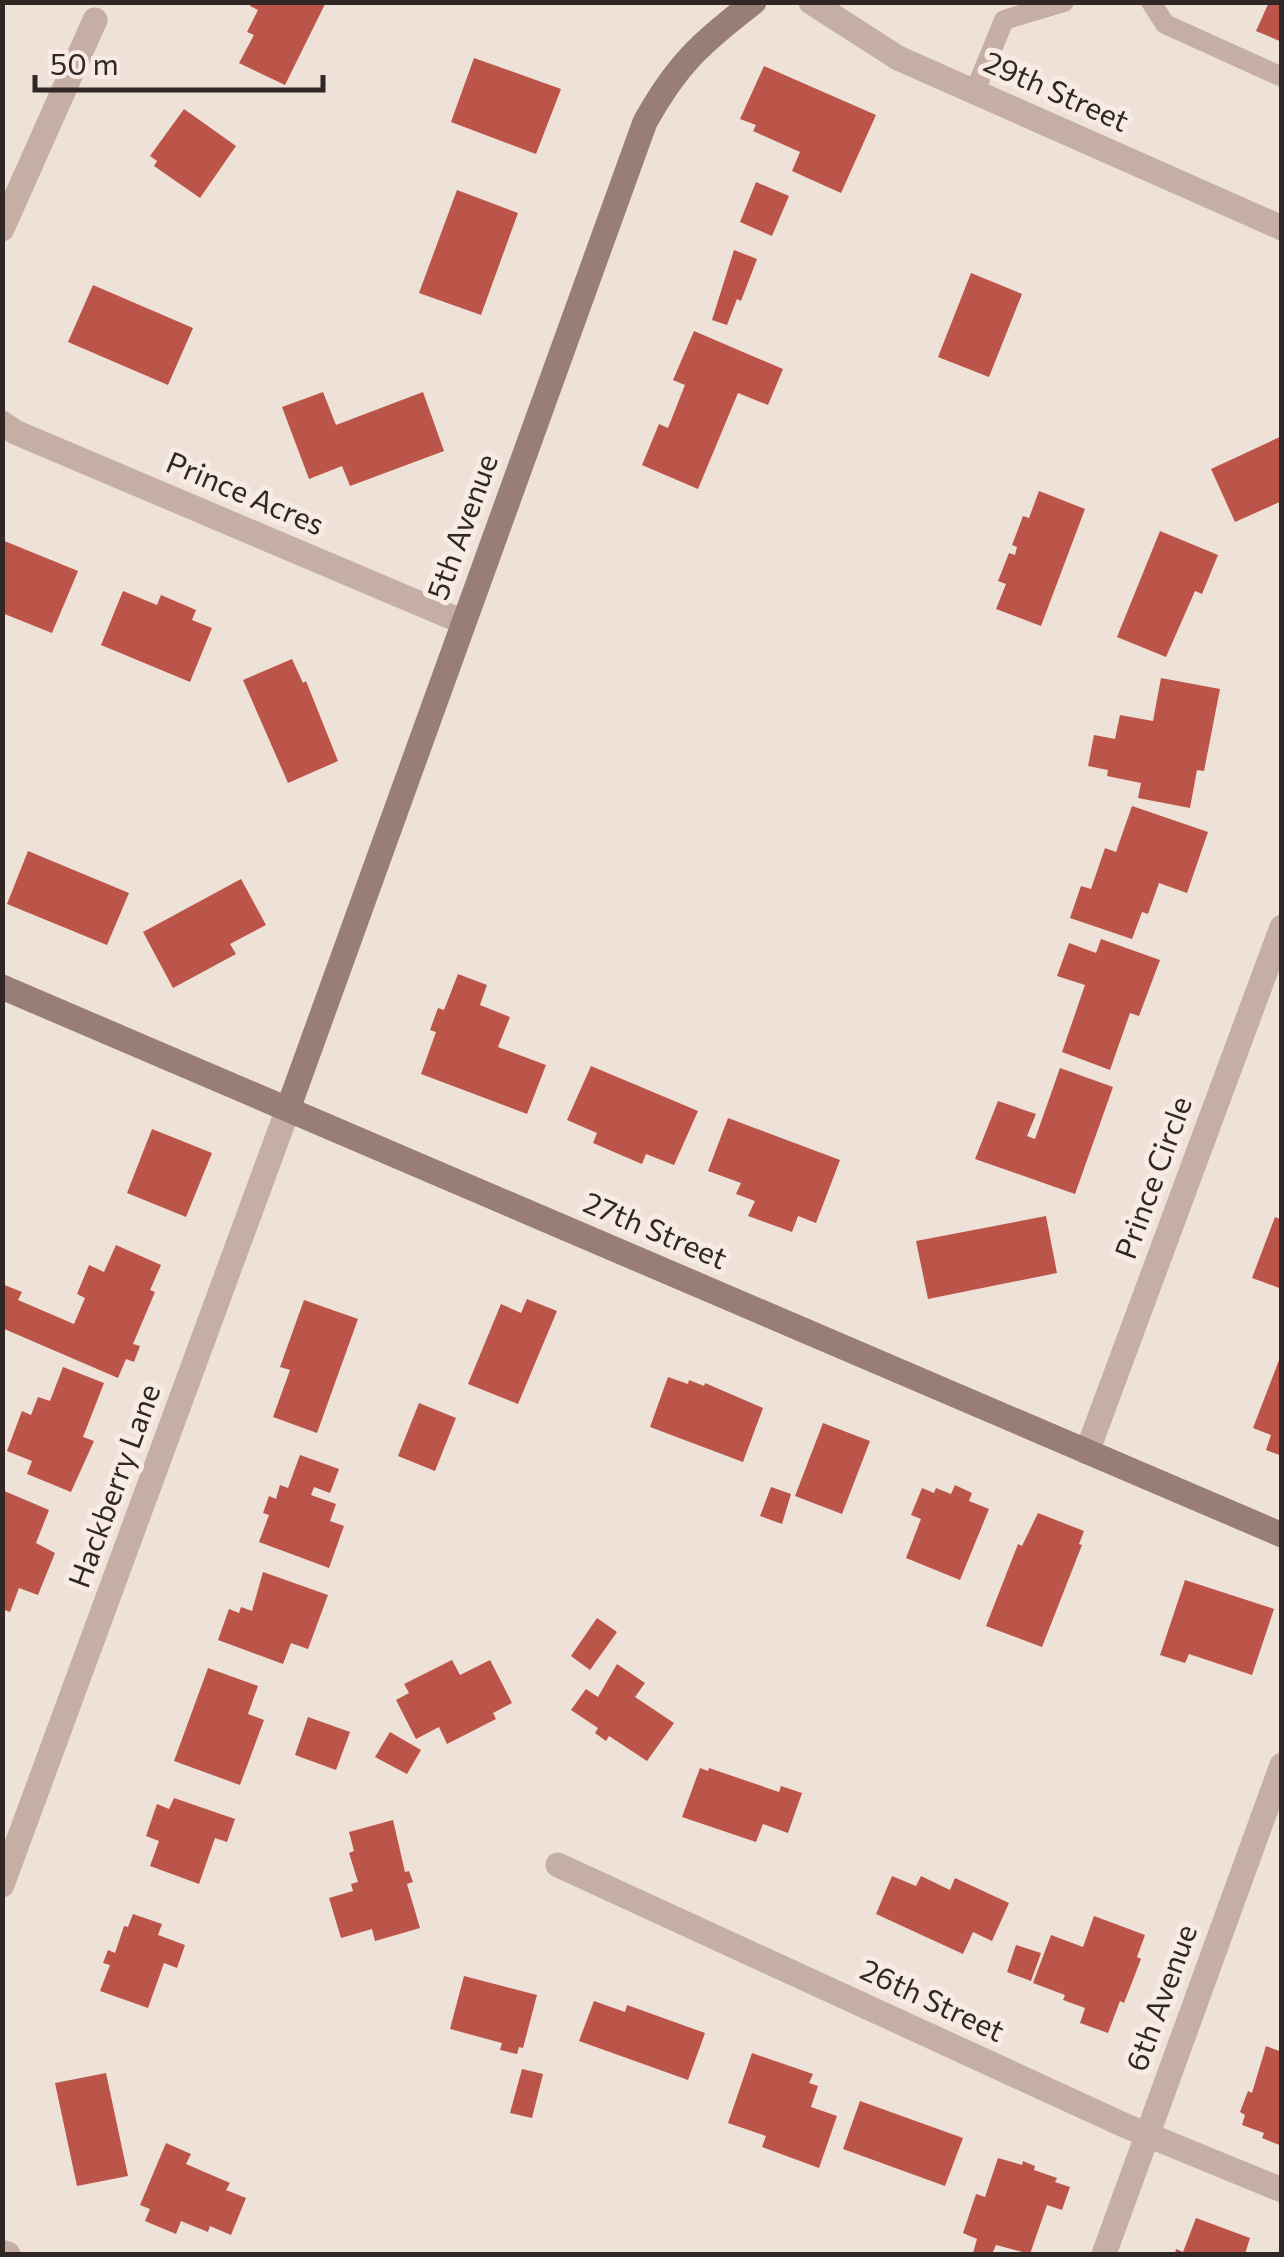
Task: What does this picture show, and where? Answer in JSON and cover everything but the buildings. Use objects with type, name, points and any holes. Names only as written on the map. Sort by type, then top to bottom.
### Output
[{"type":"street","name":"5th Avenue","points":[[288,1110],[645,122],[668,80],[707,38],[754,2]]},
{"type":"street","name":"29th Street","points":[[811,2],[898,58],[1282,228]]},
{"type":"street","points":[[2,230],[95,20]]},
{"type":"street","name":"Prince Acres","points":[[2,422],[15,432],[463,622]]},
{"type":"street","name":"Prince Circle","points":[[1087,1452],[1282,928]]},
{"type":"street","name":"27th Street","points":[[2,987],[1282,1535]]},
{"type":"street","name":"Hackberry Lane","points":[[2,1885],[288,1110]]},
{"type":"street","name":"6th Avenue","points":[[1104,2254],[1282,1765]]},
{"type":"street","name":"26th Street","points":[[558,1864],[1147,2135],[1282,2190]]},
{"type":"lane","points":[[975,91],[1004,20],[1064,2]]},
{"type":"lane","points":[[1152,2],[1164,24],[1282,77]]}]
